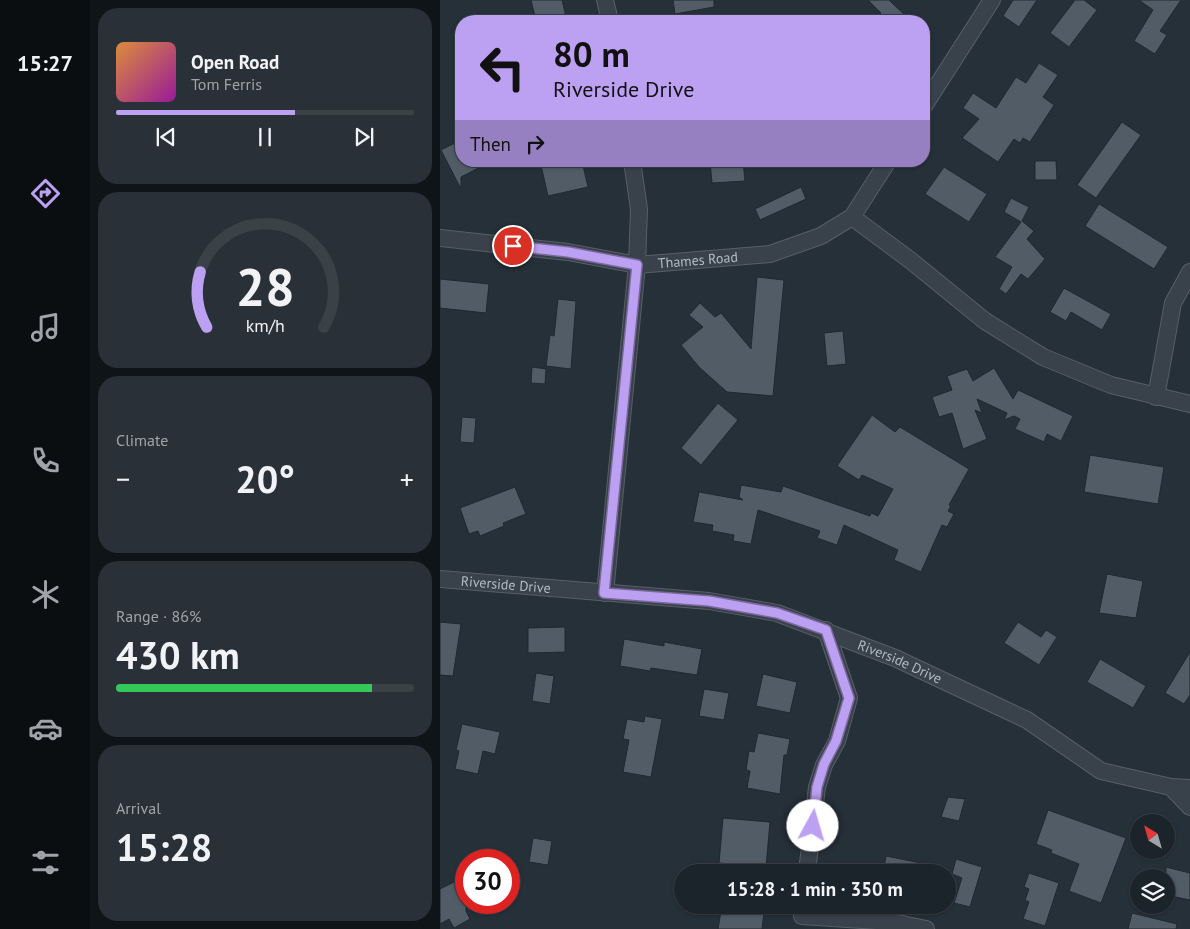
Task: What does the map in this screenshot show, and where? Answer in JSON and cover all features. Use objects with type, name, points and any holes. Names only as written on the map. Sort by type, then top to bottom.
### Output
[{"type":"street","points":[[604,0],[608,15]]},
{"type":"street","points":[[930,97],[992,0]]},
{"type":"street","points":[[604,593],[637,265],[639,209],[633,167]]},
{"type":"street","name":"Thames Road","points":[[440,238],[568,252],[637,265],[770,254],[821,236],[852,217],[884,167]]},
{"type":"street","points":[[852,217],[910,260],[985,322],[1043,357],[1111,385],[1190,404]]},
{"type":"street","points":[[1156,397],[1173,302],[1190,272]]},
{"type":"street","name":"Riverside Drive","points":[[440,579],[709,601],[777,613],[826,630],[895,658],[1027,720],[1101,771],[1171,787],[1190,788]]},
{"type":"street","points":[[808,864],[817,787],[824,764],[836,741],[849,698],[826,630]]},
{"type":"street","points":[[1171,787],[1190,807]]},
{"type":"street","points":[[802,917],[892,922],[926,929]]},
{"type":"building","points":[[531,0],[562,0],[566,15],[535,15]]},
{"type":"building","points":[[673,0],[714,0],[714,7],[675,14]]},
{"type":"building","points":[[868,0],[889,0],[905,15],[879,15],[881,13]]},
{"type":"building","points":[[1013,0],[1037,0],[1019,27],[1003,16]]},
{"type":"building","points":[[1075,0],[1084,0],[1097,10],[1069,47],[1050,33]]},
{"type":"building","points":[[1139,0],[1181,0],[1160,31],[1167,35],[1155,54],[1134,41],[1153,10]]},
{"type":"building","points":[[1039,63],[1058,75],[1043,97],[1054,105],[1030,142],[1023,138],[1020,143],[1014,139],[998,162],[962,138],[979,119],[963,108],[973,93],[996,108],[1016,77],[1026,83]]},
{"type":"building","points":[[1122,122],[1141,135],[1096,198],[1077,185]]},
{"type":"building","points":[[455,143],[455,167],[480,167],[461,177],[461,189],[441,150]]},
{"type":"building","points":[[1035,161],[1056,161],[1057,180],[1035,180]]},
{"type":"building","points":[[541,167],[583,167],[588,187],[548,196]]},
{"type":"building","points":[[711,167],[744,167],[745,181],[712,183]]},
{"type":"building","points":[[944,167],[987,194],[969,222],[925,194]]},
{"type":"building","points":[[801,187],[806,199],[760,220],[755,209]]},
{"type":"building","points":[[1011,198],[1029,207],[1022,221],[1034,231],[1027,239],[1045,259],[1028,279],[1021,274],[1006,294],[999,289],[1012,267],[995,257],[1021,222],[1004,212]]},
{"type":"building","points":[[1099,204],[1168,247],[1154,269],[1085,226]]},
{"type":"building","points":[[757,277],[784,280],[773,396],[727,392],[699,367],[681,345],[703,327],[689,315],[700,303],[715,317],[721,313],[751,349]]},
{"type":"building","points":[[440,279],[489,284],[486,313],[440,308]]},
{"type":"building","points":[[1064,288],[1111,314],[1102,330],[1071,312],[1066,321],[1050,312]]},
{"type":"building","points":[[558,299],[576,301],[571,369],[546,366],[550,335],[554,336]]},
{"type":"building","points":[[843,331],[846,364],[827,366],[824,333]]},
{"type":"building","points":[[532,367],[546,369],[545,384],[531,383]]},
{"type":"building","points":[[994,368],[1013,399],[1018,390],[1073,416],[1061,441],[1047,434],[1044,442],[1015,429],[1020,419],[1014,416],[1004,420],[1007,413],[977,399],[982,413],[975,410],[987,439],[963,449],[952,413],[939,417],[932,397],[952,390],[947,376],[967,369],[973,381]]},
{"type":"building","points":[[718,403],[738,420],[701,465],[681,448]]},
{"type":"building","points":[[872,415],[895,432],[900,427],[969,469],[949,505],[951,506],[948,511],[954,514],[947,527],[942,525],[921,572],[894,560],[898,550],[844,525],[837,545],[817,538],[820,531],[758,510],[751,544],[733,541],[734,535],[712,531],[713,525],[693,522],[699,492],[743,500],[739,497],[741,485],[781,492],[783,486],[870,516],[871,513],[878,516],[893,489],[862,475],[859,480],[837,466]]},
{"type":"building","points":[[462,417],[476,418],[474,443],[460,442]]},
{"type":"building","points":[[1090,455],[1164,467],[1158,504],[1084,492]]},
{"type":"building","points":[[515,487],[526,514],[503,523],[504,526],[480,536],[478,531],[469,534],[460,508]]},
{"type":"building","points":[[1107,574],[1143,581],[1136,618],[1099,613]]},
{"type":"building","points":[[440,622],[461,624],[453,676],[440,675]]},
{"type":"building","points":[[1018,622],[1041,637],[1046,630],[1057,637],[1039,665],[1004,643]]},
{"type":"building","points":[[565,627],[565,652],[528,653],[528,628]]},
{"type":"building","points":[[624,639],[664,646],[664,642],[702,649],[697,675],[651,668],[650,671],[620,666]]},
{"type":"building","points":[[1190,652],[1190,695],[1184,704],[1165,693]]},
{"type":"building","points":[[1100,659],[1146,686],[1133,708],[1087,682]]},
{"type":"building","points":[[536,673],[554,676],[550,704],[532,701]]},
{"type":"building","points":[[763,674],[797,682],[790,713],[756,706]]},
{"type":"building","points":[[704,689],[729,693],[724,720],[699,716]]},
{"type":"building","points":[[645,716],[662,719],[651,777],[623,772],[629,740],[623,739],[627,719],[644,722]]},
{"type":"building","points":[[462,724],[500,732],[495,754],[483,751],[478,774],[455,769],[459,751],[456,750]]},
{"type":"building","points":[[758,733],[790,739],[787,755],[784,755],[780,794],[747,788],[750,771],[746,770],[749,751],[754,752]]},
{"type":"building","points":[[948,797],[965,799],[959,821],[941,817]]},
{"type":"building","points":[[1048,810],[1126,838],[1101,903],[1069,891],[1079,864],[1051,853],[1052,850],[1036,844]]},
{"type":"building","points":[[723,818],[770,822],[766,864],[719,863]]},
{"type":"building","points":[[533,838],[552,841],[548,865],[529,862]]},
{"type":"building","points":[[886,856],[926,864],[884,864]]},
{"type":"building","points":[[956,859],[982,867],[970,907],[956,904],[956,897],[962,878],[956,876]]},
{"type":"building","points":[[1175,869],[1190,873],[1190,900],[1175,897]]},
{"type":"building","points":[[1029,873],[1059,883],[1045,926],[1023,919],[1029,902],[1025,900],[1029,889],[1024,887]]},
{"type":"building","points":[[455,882],[455,914],[468,914],[470,919],[454,928],[449,919],[440,924],[440,889]]},
{"type":"building","points":[[720,914],[764,914],[762,929],[718,929]]},
{"type":"building","points":[[1132,914],[1177,924],[1176,929],[1128,929]]},
{"type":"route","points":[[513,246],[568,252],[637,265],[604,593],[709,601],[777,613],[826,630],[849,698],[836,741],[824,764],[817,787],[813,826]]}]
